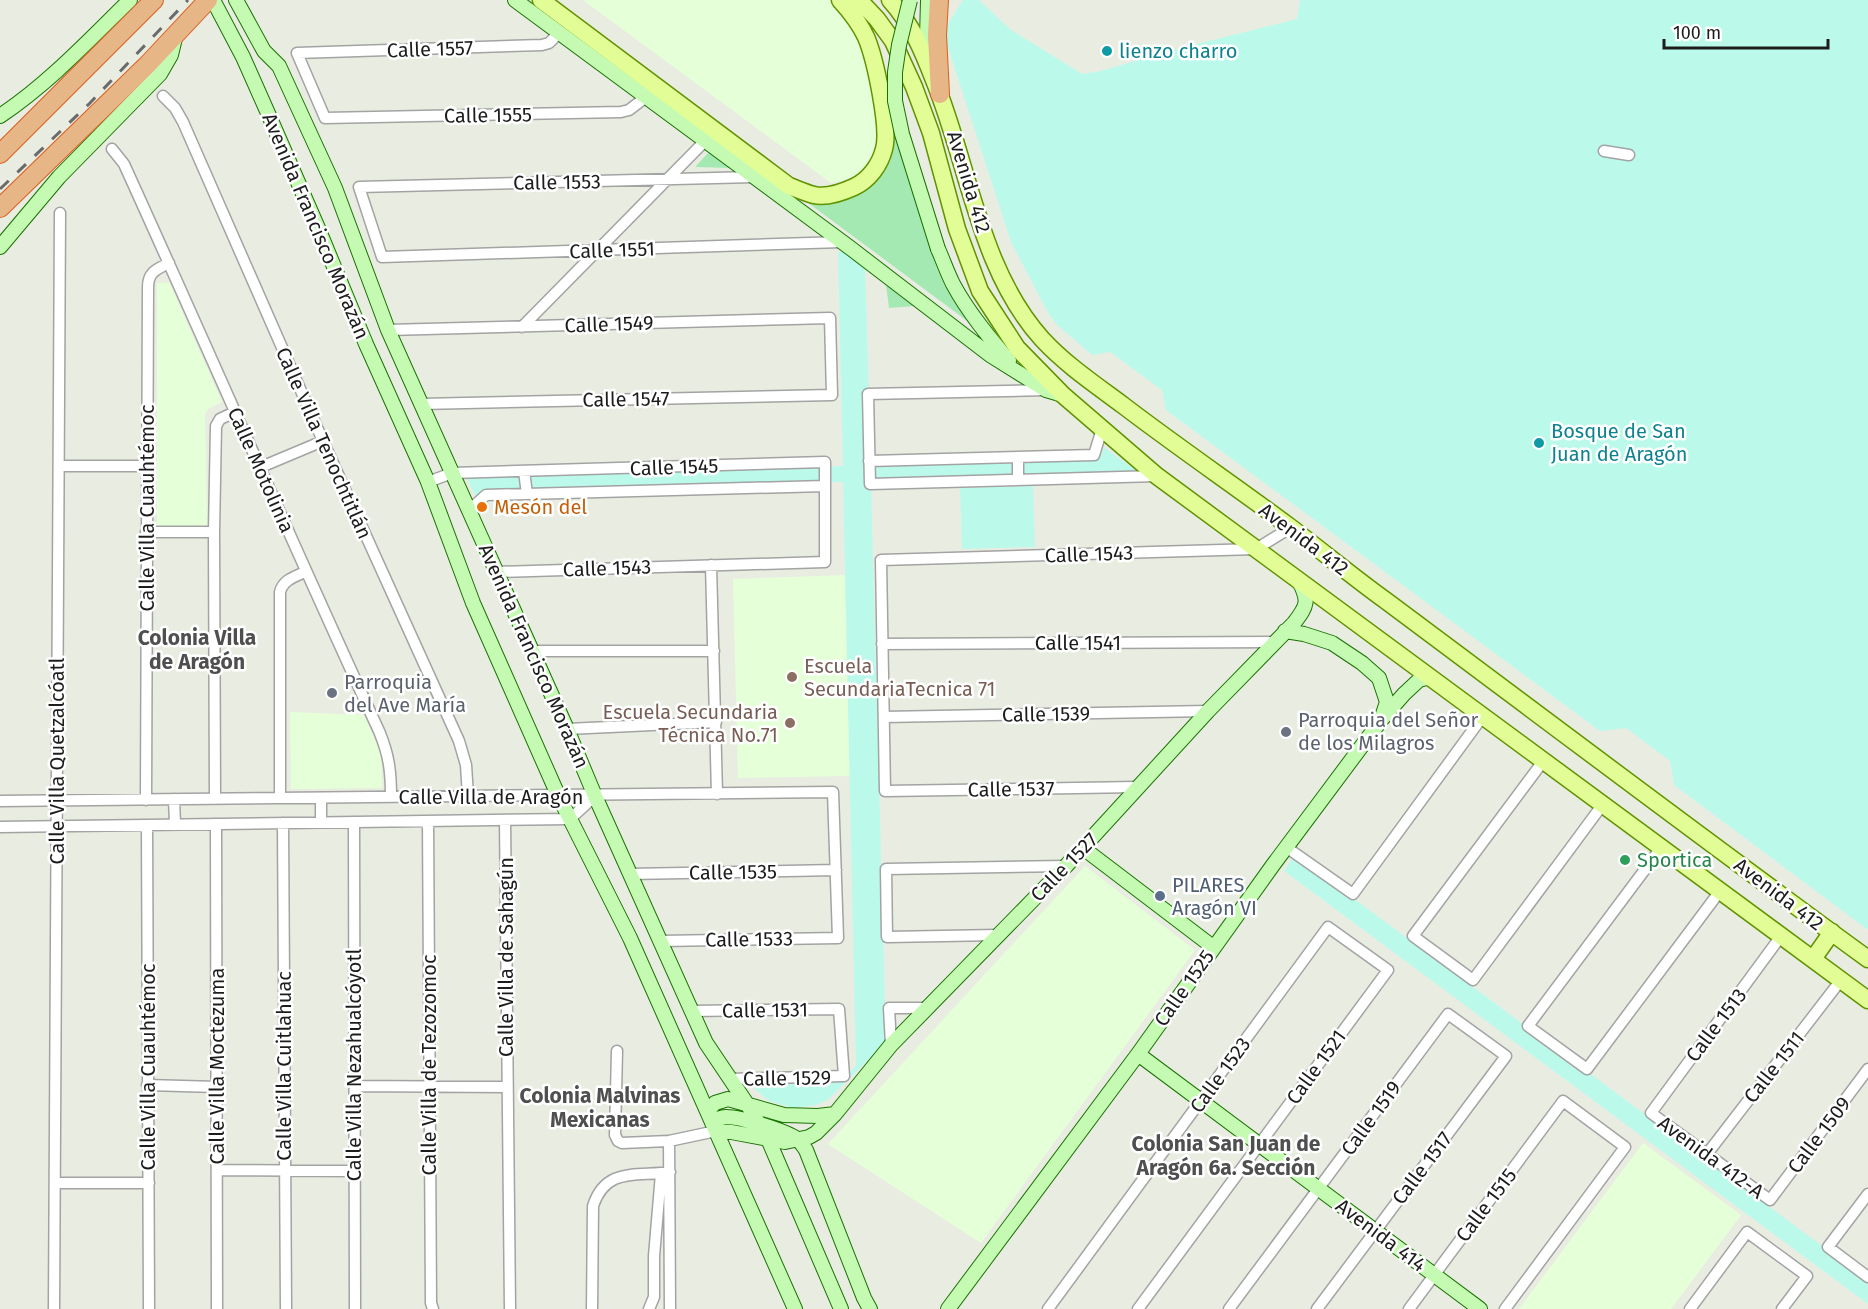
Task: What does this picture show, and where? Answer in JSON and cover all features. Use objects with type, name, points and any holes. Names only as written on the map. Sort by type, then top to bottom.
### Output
[{"type":"highway","points":[[0,154],[154,0]]},
{"type":"highway","points":[[0,208],[147,65],[208,0]]},
{"type":"highway","points":[[939,0],[940,94]]},
{"type":"main road","points":[[542,0],[789,186],[816,196],[842,193],[864,182],[878,164],[885,148],[886,132],[879,83],[866,38],[840,0]]},
{"type":"main road","name":"Avenida 412","points":[[860,0],[893,41],[914,87],[931,134],[957,229],[980,291],[1017,348],[1063,395],[1157,476],[1868,1000]]},
{"type":"main road","name":"Avenida 412","points":[[892,2],[916,36],[940,94],[998,271],[1025,318],[1044,340],[1069,364],[1178,447],[1868,959]]},
{"type":"main road","points":[[1813,959],[1832,933]]},
{"type":"street","points":[[0,116],[25,99],[130,0]]},
{"type":"street","name":"Avenida Francisco Morazán","points":[[213,0],[243,57],[428,482],[472,603],[558,795],[630,938],[710,1125],[795,1309]]},
{"type":"street","name":"Avenida Francisco Morazán","points":[[236,0],[264,51],[279,66],[335,188],[388,330],[705,1043],[768,1139],[841,1309]]},
{"type":"street","name":"Avenida 412","points":[[515,0],[842,242],[990,355],[1046,390],[1063,395]]},
{"type":"street","points":[[910,0],[898,45],[896,72],[895,101],[902,134],[938,249],[953,284],[992,342],[1016,370]]},
{"type":"street","points":[[928,0],[927,38],[931,72]]},
{"type":"street","name":"Calle 1557","points":[[325,118],[297,52],[542,45],[549,43],[559,33]]},
{"type":"street","points":[[0,247],[6,236],[59,177],[160,74],[171,55],[176,34]]},
{"type":"street","points":[[243,57],[264,51]]},
{"type":"street","name":"Calle Villa Tenochtitlán","points":[[163,96],[175,108],[183,122],[323,441],[459,741],[466,765],[468,796]]},
{"type":"street","name":"Calle 1555","points":[[325,118],[621,112],[629,110],[646,97]]},
{"type":"street","points":[[522,327],[595,250],[705,141]]},
{"type":"street","name":"Calle Motolinia","points":[[112,149],[124,164],[261,467],[305,572],[382,738],[392,773],[391,797]]},
{"type":"street","points":[[1604,151],[1629,155]]},
{"type":"street","name":"Calle 1553","points":[[382,257],[359,187],[754,177]]},
{"type":"street","name":"Calle Villa Quetzalcóatl","points":[[54,1309],[60,213]]},
{"type":"street","name":"Calle 1551","points":[[382,257],[842,242]]},
{"type":"street","name":"Calle Villa Cuauhtémoc","points":[[146,800],[148,280],[154,270],[169,264]]},
{"type":"street","name":"Calle 1549","points":[[388,330],[830,318],[832,395]]},
{"type":"street","points":[[1046,390],[868,394],[870,484],[1157,476]]},
{"type":"street","name":"Calle 1547","points":[[421,404],[832,395]]},
{"type":"street","points":[[215,799],[216,426],[220,419],[235,412]]},
{"type":"street","points":[[869,461],[1094,455],[1102,429]]},
{"type":"street","points":[[261,467],[323,441]]},
{"type":"street","points":[[1018,457],[1018,480]]},
{"type":"street","name":"Calle 1545","points":[[428,482],[452,473],[825,462],[825,486],[486,495],[476,504],[470,514]]},
{"type":"street","points":[[59,466],[148,466]]},
{"type":"street","points":[[524,471],[527,494]]},
{"type":"street","name":"Calle 1543","points":[[497,572],[825,562],[825,486]]},
{"type":"street","points":[[1256,549],[1290,528]]},
{"type":"street","points":[[146,532],[214,532]]},
{"type":"street","name":"Calle 1543","points":[[882,644],[881,560],[1256,549]]},
{"type":"street","points":[[711,565],[717,794]]},
{"type":"street","points":[[280,798],[280,592],[286,581],[305,572]]},
{"type":"street","name":"Calle 1527","points":[[799,1140],[816,1133],[835,1114],[891,1045],[1066,866],[1304,610],[1305,594],[1299,581]]},
{"type":"street","points":[[1285,631],[1332,643],[1362,663],[1379,678],[1387,702],[1382,719]]},
{"type":"street","name":"Calle 1541","points":[[882,644],[1274,642]]},
{"type":"street","points":[[882,644],[884,717]]},
{"type":"street","points":[[532,651],[714,651]]},
{"type":"street","name":"Calle 1525","points":[[948,1309],[1138,1054],[1213,947],[1382,719],[1419,680],[1429,677]]},
{"type":"street","name":"Calle 1539","points":[[884,717],[1208,711]]},
{"type":"street","points":[[1287,847],[1353,894],[1484,716]]},
{"type":"street","name":"Calle 1537","points":[[884,717],[885,791],[1137,788]]},
{"type":"street","points":[[567,729],[716,722]]},
{"type":"street","points":[[1544,760],[1413,936],[1473,980],[1603,804]]},
{"type":"street","points":[[595,796],[833,792],[836,870]]},
{"type":"street","name":"Calle Villa de Aragón","points":[[0,801],[595,796]]},
{"type":"street","name":"Calle Villa de Aragón","points":[[0,827],[570,819],[595,796]]},
{"type":"street","points":[[321,798],[321,822]]},
{"type":"street","points":[[174,799],[175,824]]},
{"type":"street","name":"Calle Villa de Sahagún","points":[[505,820],[510,1309]]},
{"type":"street","name":"Calle Villa de Tezozomoc","points":[[428,821],[431,1304],[433,1309]]},
{"type":"street","name":"Calle Villa Nezahualcóyotl","points":[[354,822],[355,1309]]},
{"type":"street","name":"Calle Villa Cuitlahuac","points":[[283,823],[286,1309]]},
{"type":"street","name":"Calle Villa Moctezuma","points":[[216,824],[217,1309]]},
{"type":"street","name":"Calle Villa Cuauhtémoc","points":[[147,825],[148,1309]]},
{"type":"street","points":[[1083,848],[1213,947]]},
{"type":"street","points":[[1661,848],[1528,1026],[1587,1070],[1720,891]]},
{"type":"street","points":[[997,935],[887,937],[886,869],[1066,866]]},
{"type":"street","name":"Calle 1535","points":[[629,874],[836,870]]},
{"type":"street","name":"Calle 1533","points":[[660,941],[838,938],[836,870]]},
{"type":"street","name":"Calle 1523","points":[[1048,1309],[1328,927],[1388,970]]},
{"type":"street","name":"Calle 1513","points":[[1651,1113],[1781,936]]},
{"type":"street","name":"Calle 1521","points":[[1138,1309],[1388,970]]},
{"type":"street","name":"Calle 1511","points":[[1707,1154],[1841,980]]},
{"type":"street","points":[[891,1045],[889,1008],[927,1008]]},
{"type":"street","name":"Calle 1531","points":[[691,1011],[839,1009],[844,1076]]},
{"type":"street","name":"Calle 1519","points":[[1229,1309],[1448,1014],[1506,1056]]},
{"type":"street","points":[[617,1051],[615,1139],[622,1143],[669,1141],[725,1117],[786,1133],[799,1140],[806,1150],[866,1306]]},
{"type":"street","name":"Avenida 414","points":[[1138,1054],[1480,1309]]},
{"type":"street","name":"Calle 1517","points":[[1317,1309],[1506,1056]]},
{"type":"street","name":"Calle 1509","points":[[1770,1200],[1868,1069]]},
{"type":"street","name":"Calle 1529","points":[[730,1079],[844,1076]]},
{"type":"street","points":[[147,1085],[217,1087]]},
{"type":"street","points":[[354,1086],[507,1087]]},
{"type":"street","points":[[710,1125],[721,1100],[728,1099],[802,1117],[835,1114]]},
{"type":"street","name":"Calle 1515","points":[[1409,1309],[1563,1101],[1626,1147],[1505,1309]]},
{"type":"street","name":"Avenida 412-A","points":[[1651,1113],[1770,1200]]},
{"type":"street","points":[[710,1125],[768,1139],[786,1142],[799,1140]]},
{"type":"street","points":[[649,1309],[654,1297],[654,1256],[669,1141]]},
{"type":"street","points":[[217,1170],[355,1172]]},
{"type":"street","points":[[592,1309],[593,1206],[596,1196],[602,1186],[630,1174],[666,1173]]},
{"type":"street","points":[[666,1173],[670,1309]]},
{"type":"street","points":[[55,1183],[149,1183]]},
{"type":"street","points":[[1868,1194],[1828,1247],[1868,1277]]},
{"type":"street","points":[[1690,1309],[1747,1232],[1807,1276],[1782,1309]]},
{"type":"shaded area","points":[[583,0],[831,0],[843,9],[858,37],[870,75],[881,131],[877,147],[864,169],[846,180],[831,183]]},
{"type":"shaded area","name":"Bosque de San Juan de Aragón","points":[[963,0],[979,0],[1011,30],[1082,74],[1101,71],[1173,50],[1297,19],[1300,0],[1868,0],[1868,930],[1674,785],[1670,761],[1626,728],[1600,731],[1166,410],[1162,390],[1110,352],[1092,355],[1056,324],[1011,242],[943,32]]},
{"type":"shaded area","points":[[838,252],[845,252],[865,269],[871,466],[1095,460],[1101,455],[1104,447],[1141,474],[871,483],[886,1042],[829,1099],[816,1105],[793,1108],[769,1101],[746,1081],[844,1079],[856,1065],[843,482],[486,491],[476,498],[466,476],[843,466]]},
{"type":"shaded area","points":[[169,282],[222,402],[208,409],[205,414],[207,526],[157,526],[157,283]]},
{"type":"shaded area","points":[[1033,486],[1035,547],[962,549],[960,488]]},
{"type":"shaded area","name":"Escuela SecundariaTecnica 71","points":[[845,575],[850,776],[738,778],[733,579]]},
{"type":"shaded area","points":[[290,712],[364,715],[381,754],[382,788],[291,789]]},
{"type":"shaded area","points":[[1295,855],[1868,1280],[1868,1304],[1284,871]]},
{"type":"shaded area","points":[[1085,866],[1195,950],[981,1243],[828,1144]]},
{"type":"shaded area","points":[[1643,1143],[1741,1215],[1671,1309],[1519,1309]]},
{"type":"green space","points":[[894,133],[932,250],[974,326],[803,199],[848,195],[892,145]]},
{"type":"green space","points":[[709,152],[731,168],[695,167]]},
{"type":"green space","points":[[886,285],[915,306],[889,308]]},
{"type":"railway","points":[[0,189],[90,103],[188,0]]},
{"type":"place","name":"lienzo charro","points":[[1107,51]]},
{"type":"place","name":"Bosque de San Juan de Aragón","points":[[1539,443]]},
{"type":"place","name":"Mesón del","points":[[482,507]]},
{"type":"place","name":"Escuela SecundariaTecnica 71","points":[[792,677]]},
{"type":"place","name":"Parroquia del Ave María","points":[[332,693]]},
{"type":"place","name":"Escuela Secundaria Técnica No.71","points":[[790,723]]},
{"type":"place","name":"Parroquia del Señor de los Milagros","points":[[1286,732]]},
{"type":"place","name":"Sportica","points":[[1625,860]]},
{"type":"place","name":"PILARES Aragón VI","points":[[1160,896]]},
{"type":"district","name":"Colonia Villa de Aragón","points":[[197,650]]},
{"type":"district","name":"Colonia Malvinas Mexicanas","points":[[600,1108]]},
{"type":"district","name":"Colonia San Juan de Aragón 6a. Sección","points":[[1226,1156]]}]
